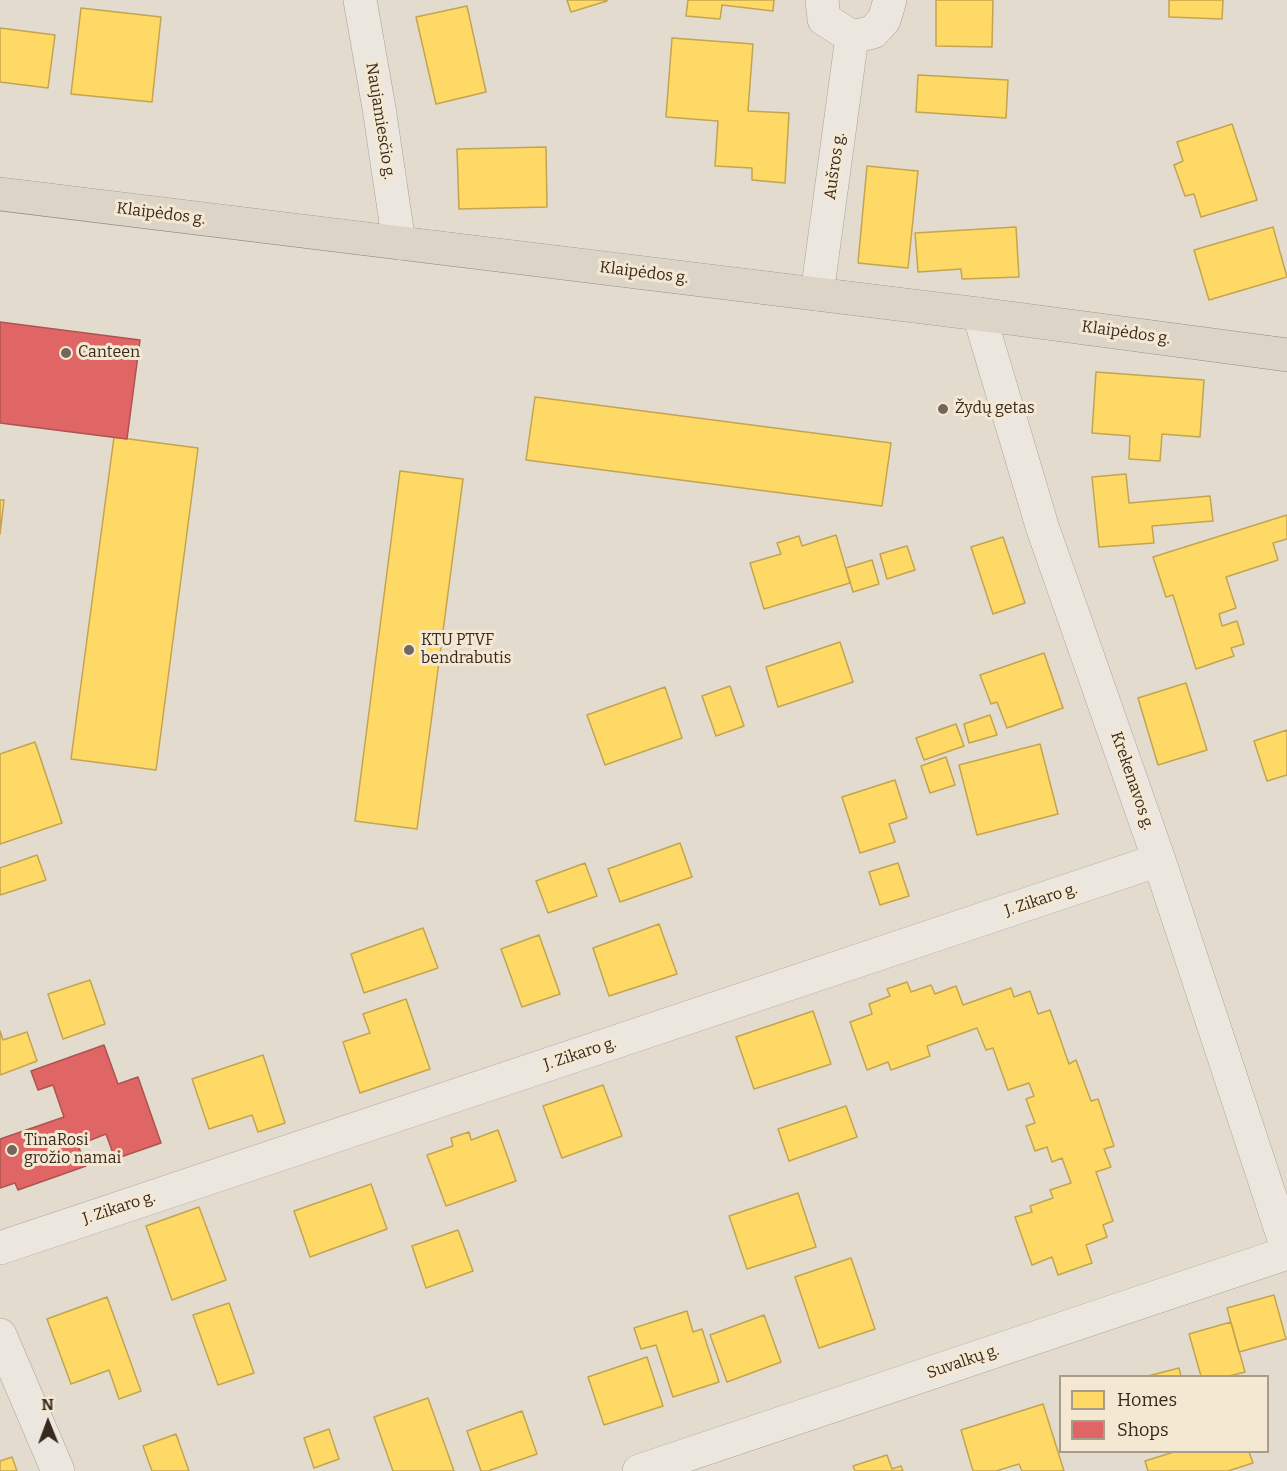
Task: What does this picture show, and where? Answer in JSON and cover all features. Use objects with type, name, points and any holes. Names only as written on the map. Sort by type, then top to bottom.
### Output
[{"type":"highway","name":"Klaipėdos g.","points":[[0,194],[979,314],[1287,355]]},
{"type":"street","name":"Naujamiesčio g.","points":[[360,0],[399,243]]},
{"type":"street","points":[[822,0],[824,19],[852,37],[873,32],[884,20],[890,0]]},
{"type":"street","name":"Aušros g.","points":[[817,294],[852,37]]},
{"type":"street","name":"Krekenavos g.","points":[[979,314],[1042,526],[1160,860],[1287,1250]]},
{"type":"street","name":"J. Zikaro g.","points":[[0,1248],[1160,860]]},
{"type":"street","name":"Suvalkų g.","points":[[639,1471],[1287,1250]]},
{"type":"street","points":[[0,1335],[58,1471]]},
{"type":"building: Homes","points":[[567,0],[607,0],[607,1],[571,12]]},
{"type":"building: Homes","points":[[688,0],[774,0],[773,11],[722,5],[720,19],[686,16]]},
{"type":"building: Homes","points":[[936,0],[993,0],[992,47],[936,46]]},
{"type":"building: Homes","points":[[1169,0],[1223,0],[1222,19],[1169,17]]},
{"type":"building: Homes","points":[[467,6],[486,92],[436,104],[416,17]]},
{"type":"building: Homes","points":[[81,8],[161,17],[152,102],[71,94]]},
{"type":"building: Homes","points":[[0,28],[55,35],[48,88],[0,82]]},
{"type":"building: Homes","points":[[672,38],[753,44],[748,111],[789,113],[785,183],[752,180],[752,168],[715,166],[718,121],[666,117]]},
{"type":"building: Homes","points":[[918,75],[1008,80],[1006,118],[916,112]]},
{"type":"building: Homes","points":[[1232,124],[1257,200],[1201,217],[1194,194],[1185,196],[1174,165],[1183,161],[1177,142]]},
{"type":"building: Homes","points":[[546,147],[547,207],[459,209],[457,149]]},
{"type":"building: Homes","points":[[867,166],[918,171],[908,268],[858,263]]},
{"type":"building: Homes","points":[[1016,227],[1019,277],[962,279],[961,269],[918,272],[915,233]]},
{"type":"building: Homes","points":[[1273,227],[1287,277],[1209,300],[1194,250]]},
{"type":"building: Homes","points":[[1096,372],[1204,380],[1200,437],[1162,434],[1160,461],[1129,459],[1130,436],[1092,433]]},
{"type":"building: Homes","points":[[535,397],[891,443],[882,506],[526,460]]},
{"type":"building: Homes","points":[[114,437],[198,448],[156,770],[71,759]]},
{"type":"building: Homes","name":"KTU PTVF bendrabutis","points":[[400,471],[463,479],[417,829],[355,821]]},
{"type":"building: Homes","points":[[1126,474],[1129,503],[1210,496],[1213,521],[1152,526],[1154,543],[1099,547],[1092,477]]},
{"type":"building: Homes","points":[[0,500],[4,500],[0,534]]},
{"type":"building: Homes","points":[[1287,515],[1287,539],[1273,543],[1278,560],[1226,577],[1236,608],[1219,614],[1222,626],[1237,621],[1244,644],[1231,648],[1234,656],[1196,669],[1173,595],[1166,597],[1153,557]]},
{"type":"building: Homes","points":[[836,535],[850,583],[764,609],[750,563],[781,554],[777,543],[799,536],[802,546]]},
{"type":"building: Homes","points":[[1003,537],[1025,603],[993,614],[971,547]]},
{"type":"building: Homes","points":[[907,546],[915,570],[887,579],[880,554]]},
{"type":"building: Homes","points":[[872,560],[879,584],[853,592],[846,568]]},
{"type":"building: Homes","points":[[840,642],[853,682],[778,707],[766,667]]},
{"type":"building: Homes","points":[[1044,653],[1063,708],[1007,728],[997,702],[991,704],[980,675]]},
{"type":"building: Homes","points":[[1186,683],[1207,750],[1158,765],[1138,698]]},
{"type":"building: Homes","points":[[730,686],[744,726],[716,736],[702,696]]},
{"type":"building: Homes","points":[[665,687],[682,738],[605,765],[587,715]]},
{"type":"building: Homes","points":[[990,715],[997,735],[969,743],[964,724]]},
{"type":"building: Homes","points":[[956,724],[964,746],[924,760],[916,738]]},
{"type":"building: Homes","points":[[1287,730],[1287,775],[1267,781],[1254,741]]},
{"type":"building: Homes","points":[[35,742],[62,823],[0,844],[0,754]]},
{"type":"building: Homes","points":[[1040,744],[1058,814],[977,835],[959,765]]},
{"type":"building: Homes","points":[[946,757],[955,785],[930,793],[921,766]]},
{"type":"building: Homes","points":[[895,780],[907,818],[889,824],[895,842],[860,853],[842,797]]},
{"type":"building: Homes","points":[[680,843],[692,877],[620,902],[608,869]]},
{"type":"building: Homes","points":[[37,855],[46,880],[0,895],[0,868]]},
{"type":"building: Homes","points":[[585,863],[597,896],[548,913],[536,881]]},
{"type":"building: Homes","points":[[898,863],[909,896],[880,905],[869,872]]},
{"type":"building: Homes","points":[[659,924],[677,974],[609,996],[593,948]]},
{"type":"building: Homes","points":[[423,928],[438,968],[364,993],[351,954]]},
{"type":"building: Homes","points":[[539,935],[560,994],[522,1007],[501,949]]},
{"type":"building: Homes","points":[[90,980],[105,1024],[63,1039],[48,994]]},
{"type":"building: Homes","points":[[907,982],[911,992],[931,985],[935,994],[956,986],[963,1005],[1011,988],[1014,997],[1030,991],[1038,1014],[1050,1010],[1069,1064],[1076,1060],[1091,1101],[1098,1099],[1114,1146],[1104,1149],[1111,1167],[1096,1172],[1113,1221],[1103,1225],[1107,1237],[1086,1245],[1092,1263],[1058,1275],[1052,1257],[1032,1265],[1015,1217],[1032,1212],[1030,1206],[1053,1198],[1050,1190],[1071,1183],[1062,1158],[1052,1162],[1047,1147],[1035,1151],[1026,1126],[1035,1123],[1026,1099],[1034,1096],[1029,1083],[1008,1090],[993,1048],[986,1050],[977,1028],[927,1046],[930,1056],[891,1070],[888,1062],[867,1070],[850,1022],[872,1014],[869,1004],[890,996],[887,989]]},
{"type":"building: Homes","points":[[406,999],[430,1069],[360,1093],[343,1042],[370,1033],[363,1014]]},
{"type":"building: Homes","points":[[813,1011],[831,1064],[754,1089],[736,1037]]},
{"type":"building: Homes","points":[[0,1031],[3,1040],[27,1032],[37,1061],[0,1075]]},
{"type":"building: Homes","points":[[263,1055],[285,1123],[258,1132],[252,1115],[209,1129],[192,1079]]},
{"type":"building: Homes","points":[[603,1085],[622,1136],[562,1158],[543,1106]]},
{"type":"building: Homes","points":[[846,1106],[857,1137],[789,1161],[778,1129]]},
{"type":"building: Homes","points":[[498,1130],[516,1181],[446,1206],[427,1155],[453,1146],[451,1138],[469,1132],[471,1140]]},
{"type":"building: Homes","points":[[371,1184],[387,1229],[310,1257],[294,1211]]},
{"type":"building: Homes","points":[[798,1193],[816,1247],[747,1269],[729,1216]]},
{"type":"building: Homes","points":[[199,1207],[226,1280],[172,1300],[146,1226]]},
{"type":"building: Homes","points":[[458,1230],[473,1271],[426,1288],[412,1246]]},
{"type":"building: Homes","points":[[851,1258],[875,1329],[819,1348],[795,1277]]},
{"type":"building: Homes","points":[[1274,1295],[1286,1339],[1239,1352],[1227,1308]]},
{"type":"building: Homes","points":[[107,1297],[141,1391],[119,1399],[109,1370],[71,1384],[47,1319]]},
{"type":"building: Homes","points":[[229,1303],[254,1373],[218,1385],[193,1315]]},
{"type":"building: Homes","points":[[687,1311],[693,1332],[702,1329],[719,1382],[673,1397],[656,1345],[641,1349],[634,1328]]},
{"type":"building: Homes","points":[[764,1315],[781,1362],[727,1382],[710,1335]]},
{"type":"building: Homes","points":[[1231,1322],[1245,1372],[1233,1375],[1201,1375],[1189,1334]]},
{"type":"building: Homes","points":[[647,1357],[663,1406],[604,1425],[588,1377]]},
{"type":"building: Homes","points":[[1179,1368],[1181,1375],[1152,1375]]},
{"type":"building: Homes","points":[[428,1398],[454,1471],[393,1471],[374,1417]]},
{"type":"building: Homes","points":[[1043,1404],[1064,1471],[1022,1471],[1019,1464],[996,1471],[973,1471],[961,1430]]},
{"type":"building: Homes","points":[[522,1411],[537,1454],[488,1471],[481,1471],[467,1431]]},
{"type":"building: Homes","points":[[329,1429],[339,1459],[314,1468],[304,1438]]},
{"type":"building: Homes","points":[[176,1434],[189,1471],[152,1471],[143,1446]]},
{"type":"building: Homes","points":[[1171,1453],[1249,1453],[1253,1463],[1228,1471],[1148,1471],[1145,1461]]},
{"type":"building: Homes","points":[[887,1455],[892,1469],[901,1466],[903,1471],[855,1471],[853,1466]]},
{"type":"building: Homes","points":[[12,1457],[17,1471],[0,1471],[0,1461]]},
{"type":"building: Shops","points":[[0,322],[140,340],[127,439],[0,423]]},
{"type":"building: Shops","points":[[104,1045],[118,1084],[138,1077],[161,1143],[115,1159],[106,1134],[78,1145],[86,1166],[18,1190],[15,1183],[0,1188],[0,1139],[64,1117],[53,1085],[38,1090],[31,1071]]},
{"type":"place","name":"Canteen","points":[[66,353]]},
{"type":"place","name":"Žydų getas","points":[[943,409]]},
{"type":"place","name":"KTU PTVF bendrabutis","points":[[409,650]]},
{"type":"place","name":"TinaRosi grožio namai","points":[[12,1150]]}]
